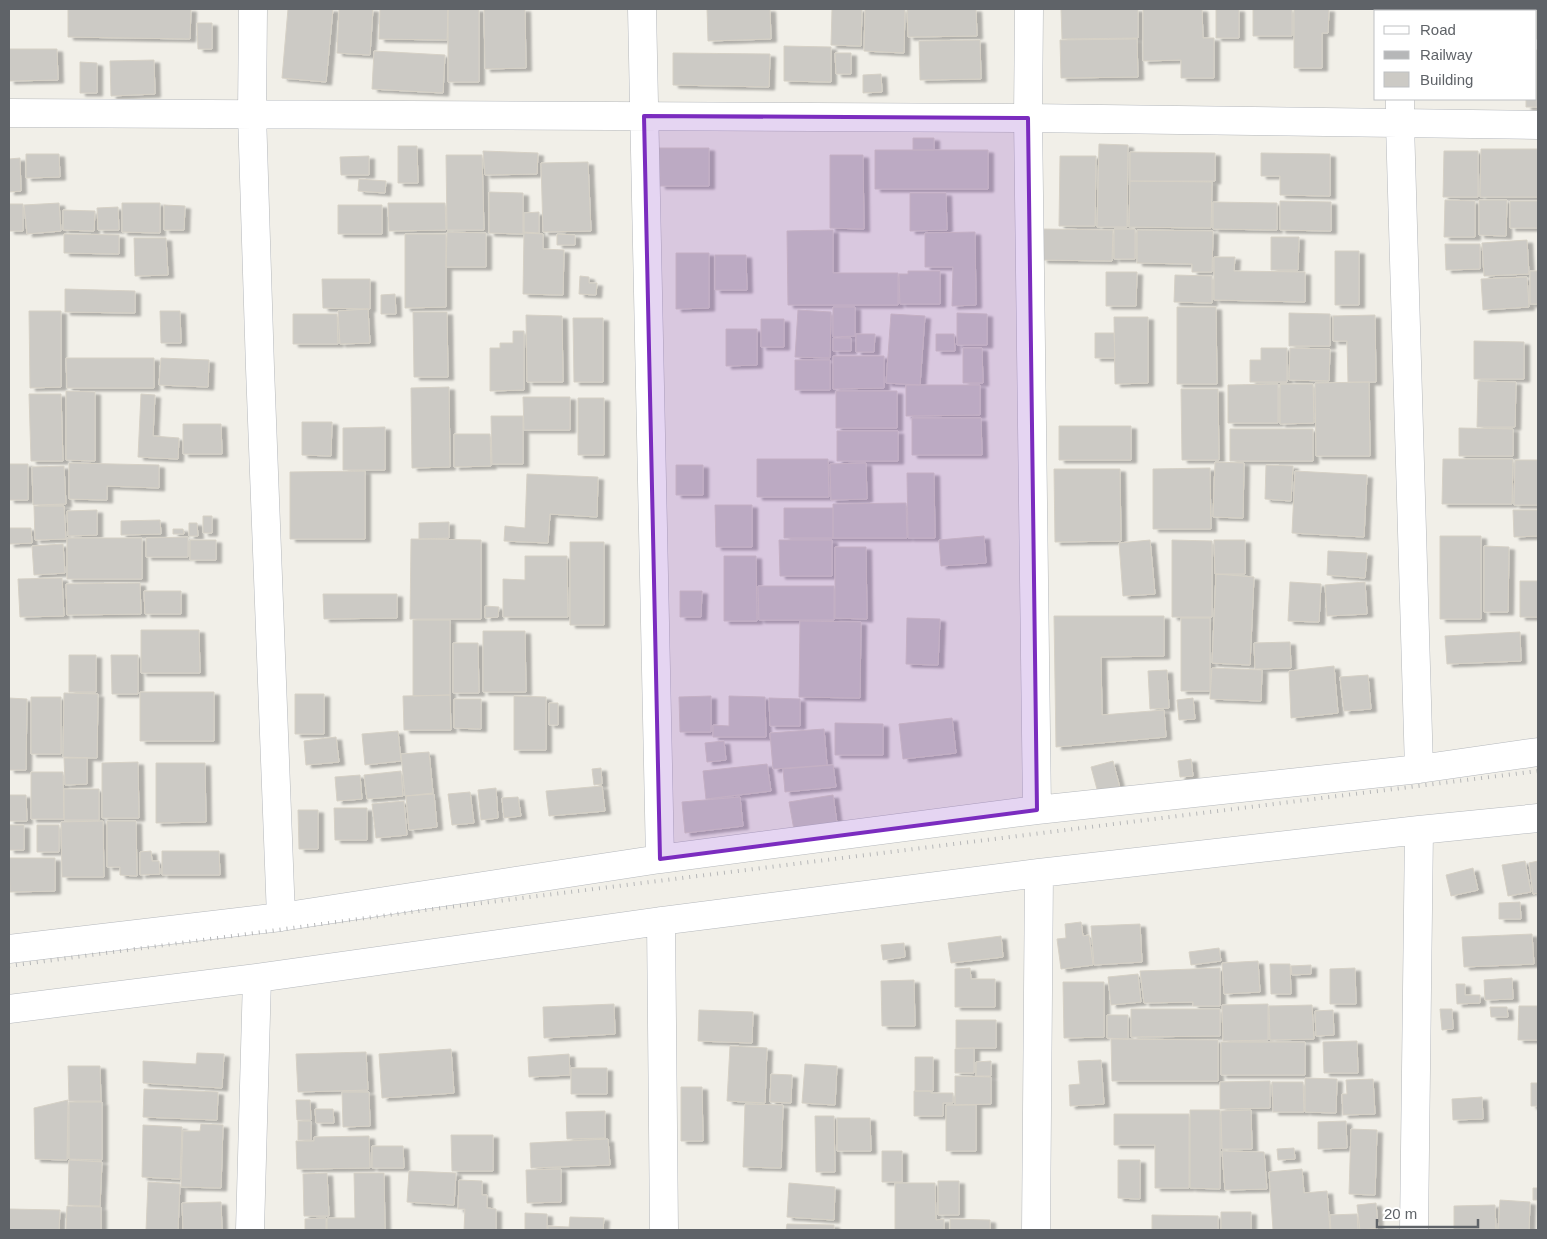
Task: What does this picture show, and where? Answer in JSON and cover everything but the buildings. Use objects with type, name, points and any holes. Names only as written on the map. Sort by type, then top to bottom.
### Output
[{"type":"street","points":[[253,9],[252,114],[281,917]]},
{"type":"street","points":[[642,9],[660,859]]},
{"type":"street","points":[[1029,9],[1028,118],[1037,810]]},
{"type":"street","points":[[9,113],[1028,118],[1400,112],[1538,126]]},
{"type":"street","points":[[1400,112],[1419,769]]},
{"type":"street","points":[[9,949],[281,917],[660,859],[1037,810],[1419,769],[1538,752]]},
{"type":"street","points":[[9,1009],[257,978],[661,921],[1039,873],[1538,818]]},
{"type":"street","points":[[1414,1230],[1419,830]]},
{"type":"street","points":[[1036,1230],[1039,873]]},
{"type":"street","points":[[661,921],[664,1230]]},
{"type":"street","points":[[250,1230],[257,978]]},
{"type":"highlighted area","points":[[644,116],[1028,118],[1037,810],[660,859]]},
{"type":"railway","points":[[9,966],[426,910],[1538,771]]}]
